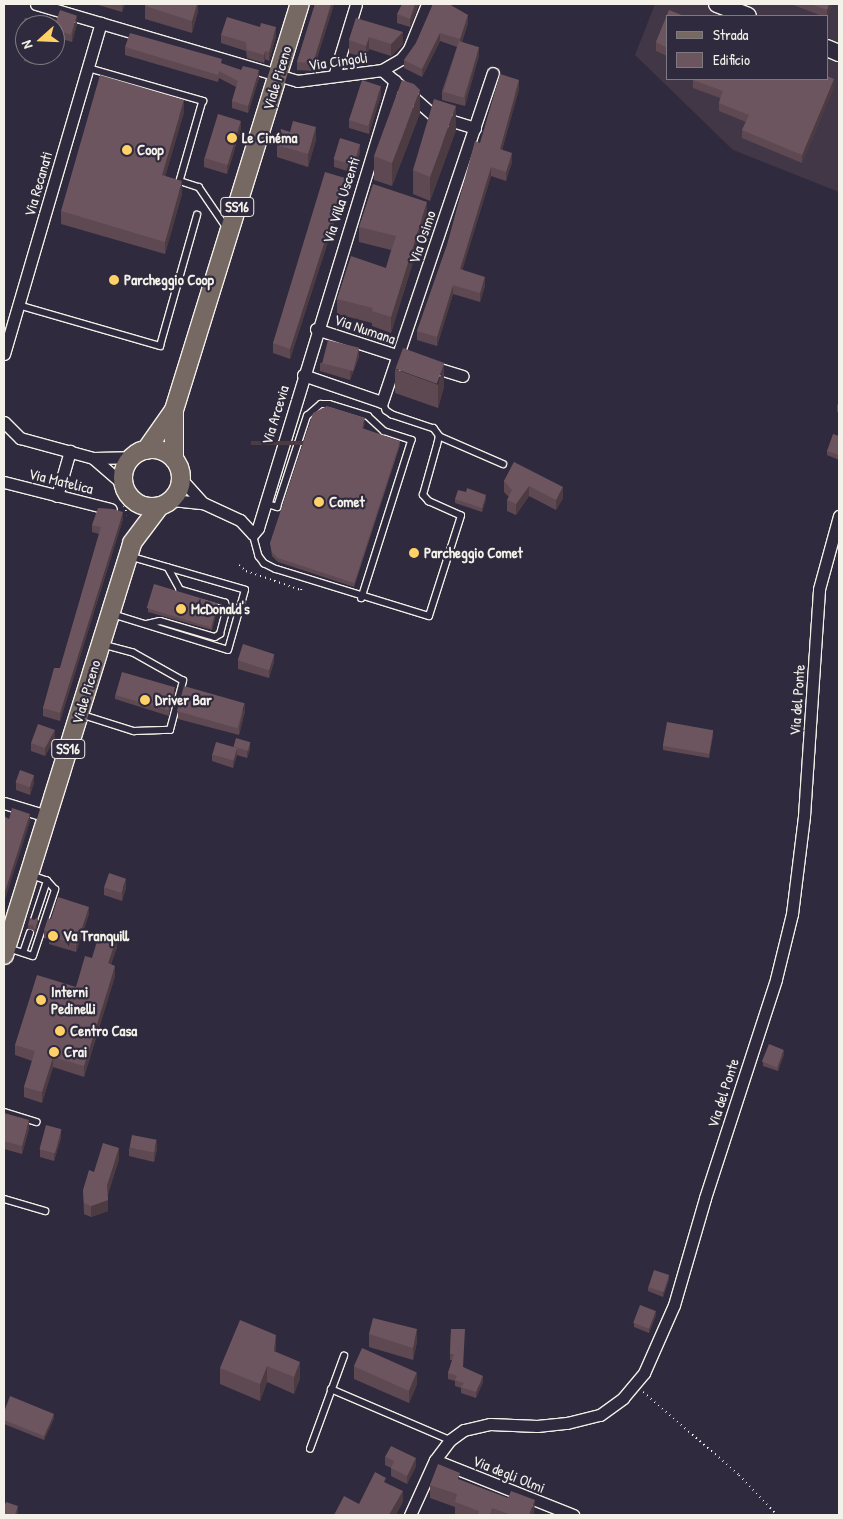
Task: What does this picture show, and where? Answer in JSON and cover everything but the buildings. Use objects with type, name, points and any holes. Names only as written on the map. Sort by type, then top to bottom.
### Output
[{"type":"main road","name":"Viale Piceno","points":[[5,951],[130,550],[182,480],[174,459],[174,410],[300,4]]},
{"type":"main road","name":"Viale Piceno","points":[[130,550],[124,470],[174,410]]},
{"type":"main road","points":[[139,453],[161,450],[174,459]]},
{"type":"main road","points":[[127,492],[144,506],[165,504]]},
{"type":"street","name":"Via Cingoli","points":[[36,4],[297,82],[382,70],[433,115],[475,128]]},
{"type":"street","points":[[334,76],[356,4]]},
{"type":"street","points":[[382,70],[401,58],[409,49],[427,4]]},
{"type":"street","points":[[717,4],[745,15]]},
{"type":"street","name":"Via Recanati","points":[[4,354],[101,23]]},
{"type":"street","name":"Via Osimo","points":[[382,402],[493,73]]},
{"type":"street","name":"Via Villa Uscenti","points":[[316,329],[395,81]]},
{"type":"street","name":"Via Numana","points":[[316,329],[463,376]]},
{"type":"street","name":"Via Arcevia","points":[[253,534],[316,329]]},
{"type":"street","points":[[303,375],[382,402]]},
{"type":"street","points":[[4,422],[20,438],[93,458],[139,453]]},
{"type":"street","points":[[57,496],[70,452]]},
{"type":"street","points":[[93,458],[127,492]]},
{"type":"street","points":[[182,480],[203,503],[240,520],[253,534]]},
{"type":"street","name":"Via Matelica","points":[[4,482],[110,509]]},
{"type":"street","points":[[165,504],[203,503]]},
{"type":"street","points":[[240,520],[262,507]]},
{"type":"street","name":"Via del Ponte","points":[[410,1515],[434,1460],[450,1440],[464,1430],[490,1424],[537,1426],[567,1424],[600,1415],[624,1398],[644,1373],[674,1305],[705,1198],[776,979],[792,914],[804,816],[819,588],[839,516]]},
{"type":"street","points":[[4,803],[47,816]]},
{"type":"street","name":"Via degli Olmi","points":[[434,1460],[573,1515]]},
{"type":"lane","points":[[88,68],[203,101],[180,182],[199,187],[229,231]]},
{"type":"lane","points":[[18,305],[160,346],[197,215]]},
{"type":"lane","points":[[382,402],[386,412],[434,429],[439,436],[503,464]]},
{"type":"lane","points":[[262,507],[277,507],[306,416],[320,404],[329,404],[368,416],[384,431],[412,440],[362,598]]},
{"type":"lane","points":[[253,534],[264,563],[362,598],[428,616],[461,516],[429,502],[422,495],[439,436]]},
{"type":"lane","points":[[110,614],[228,650],[245,590],[168,568],[130,550]]},
{"type":"lane","points":[[146,624],[160,621],[215,637],[220,634],[227,608],[225,603],[180,590],[168,568]]},
{"type":"lane","points":[[79,714],[134,730],[170,730],[183,681],[133,653],[101,644]]},
{"type":"lane","points":[[5,951],[33,956],[55,890],[47,881],[29,875]]},
{"type":"lane","points":[[34,920],[47,881]]},
{"type":"lane","points":[[23,953],[30,933]]},
{"type":"lane","points":[[4,1112],[36,1122]]},
{"type":"lane","points":[[4,1201],[45,1211]]},
{"type":"lane","points":[[310,1449],[344,1356]]},
{"type":"lane","points":[[331,1390],[450,1440]]},
{"type":"path","points":[[240,565],[246,571],[301,590],[305,579]]},
{"type":"path","points":[[634,1385],[739,1475],[777,1515]]},
{"type":"shaded area","points":[[655,4],[839,4],[839,192],[733,150],[635,55]]},
{"type":"place","name":"Le Cinéma","points":[[232,138]]},
{"type":"place","name":"Coop","points":[[127,150]]},
{"type":"place","name":"Parcheggio Coop","points":[[114,280]]},
{"type":"place","name":"Comet","points":[[319,502]]},
{"type":"place","name":"Parcheggio Comet","points":[[414,553]]},
{"type":"place","name":"McDonald's","points":[[181,609]]},
{"type":"place","name":"Driver Bar","points":[[145,700]]},
{"type":"place","name":"Va Tranquill","points":[[53,936]]},
{"type":"place","name":"Interni Pedinelli","points":[[41,1000]]},
{"type":"place","name":"Centro Casa","points":[[60,1031]]},
{"type":"place","name":"Crai","points":[[54,1052]]}]
